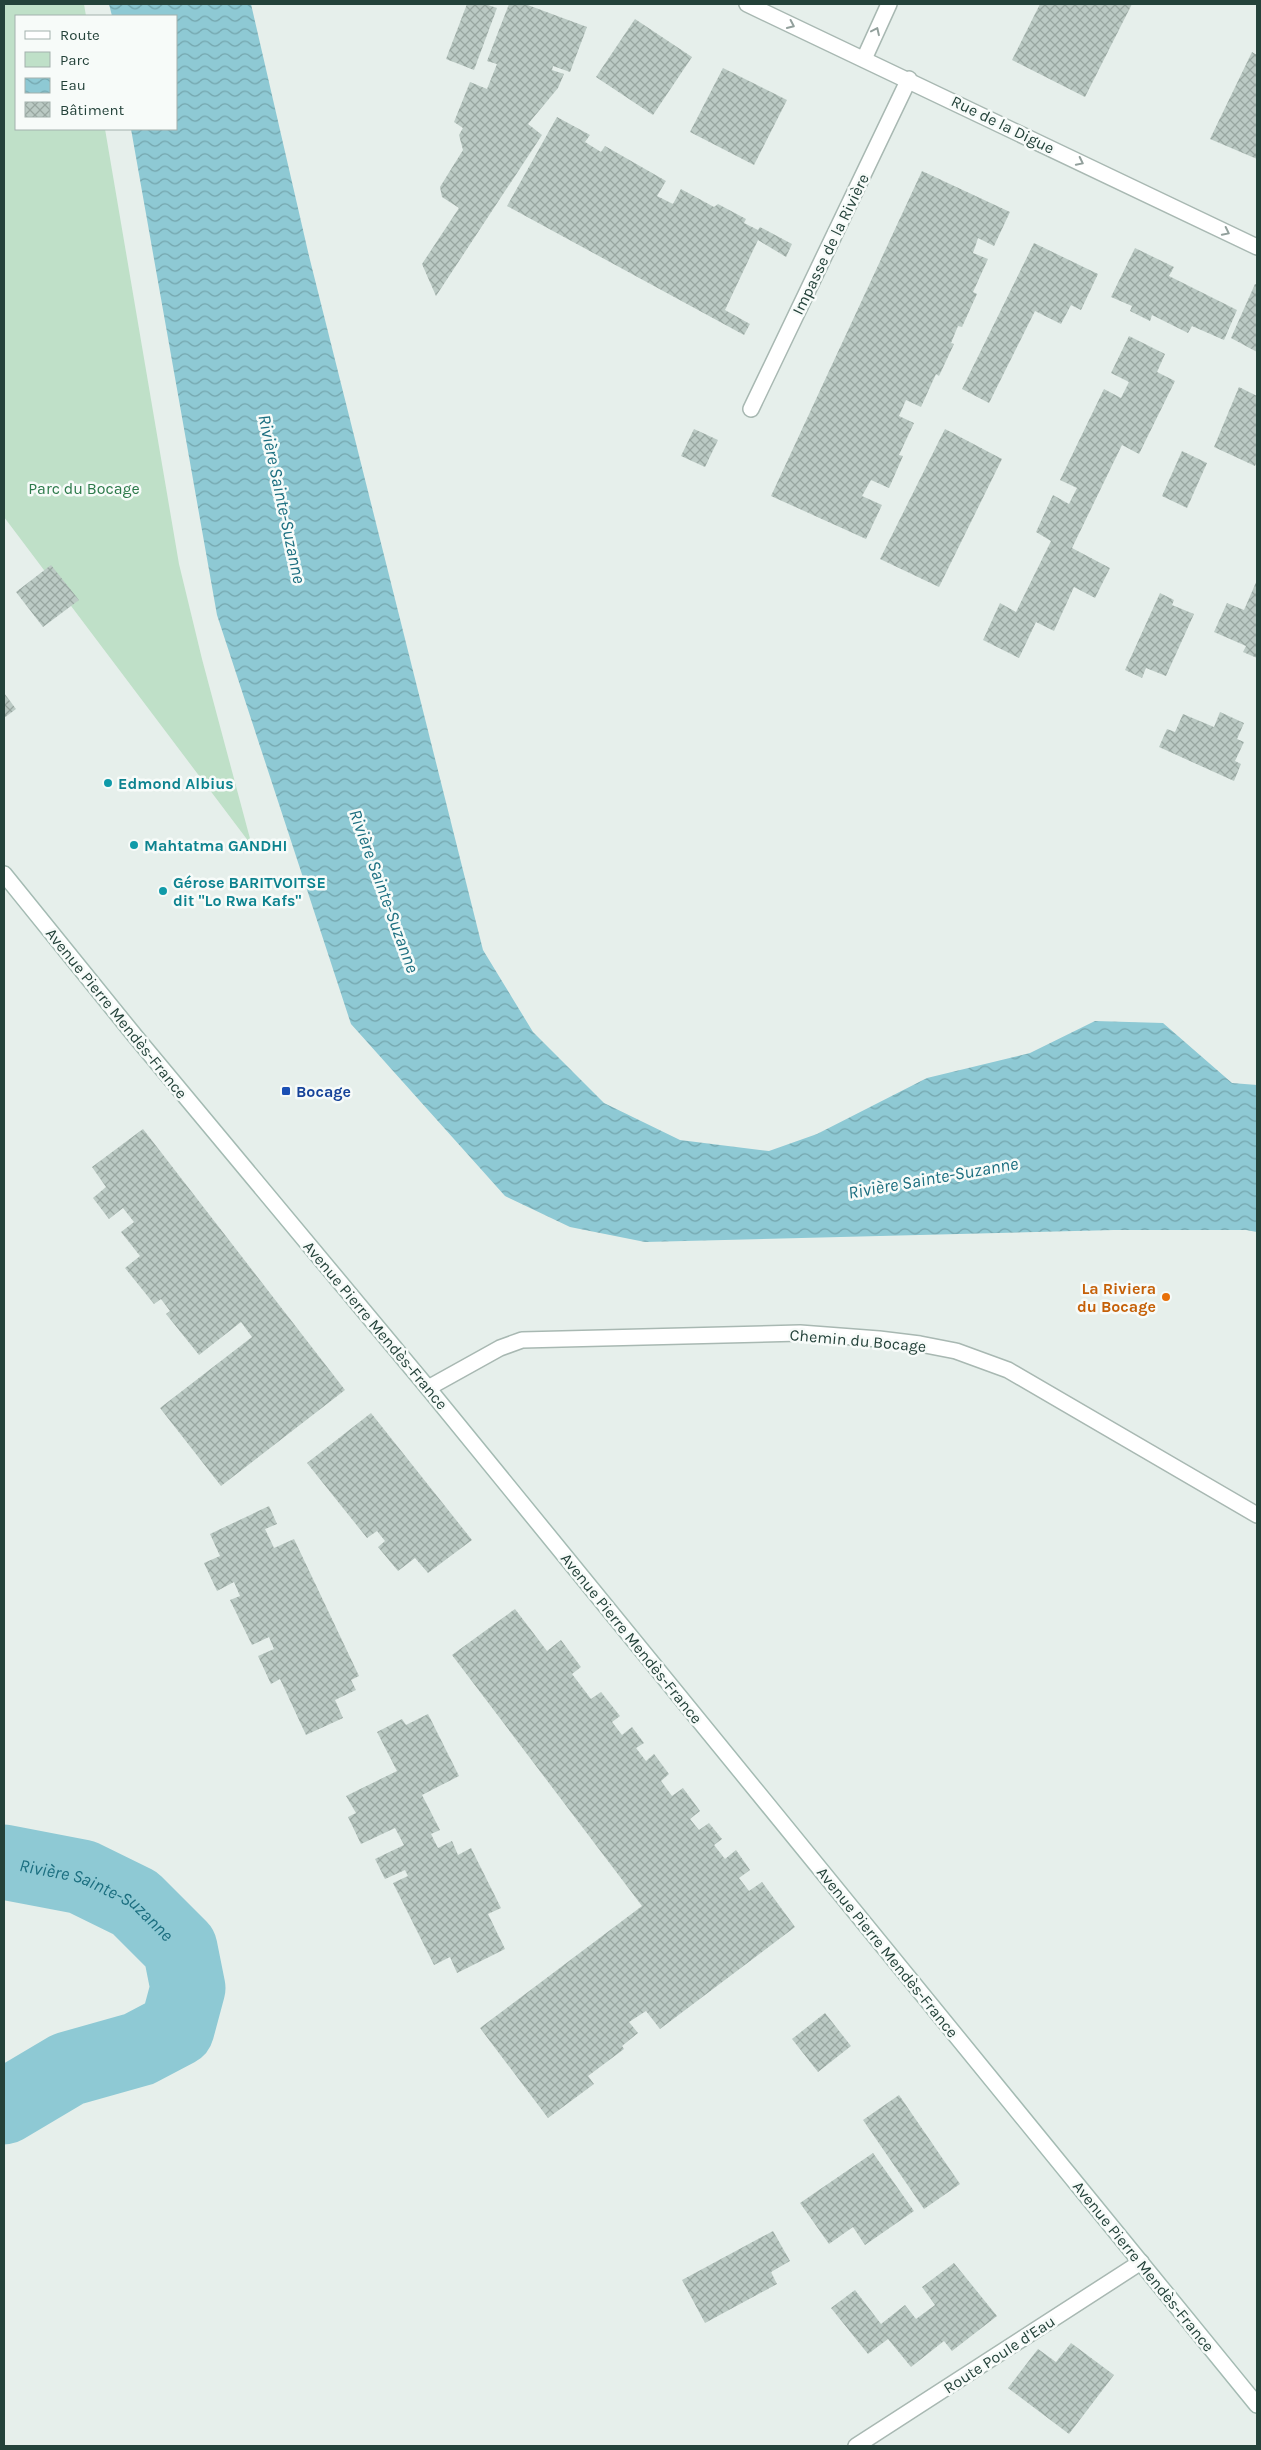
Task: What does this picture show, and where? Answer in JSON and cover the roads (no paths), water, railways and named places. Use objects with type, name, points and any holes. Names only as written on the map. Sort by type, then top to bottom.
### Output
[{"type":"main road","name":"Rue de la Digue","points":[[747,4],[909,79],[1257,247]]},
{"type":"main road","points":[[864,58],[889,4]]},
{"type":"main road","name":"Impasse de la Rivière","points":[[751,409],[909,79]]},
{"type":"main road","name":"Avenue Pierre Mendès-France","points":[[4,874],[135,1036],[428,1388],[1257,2405]]},
{"type":"main road","name":"Chemin du Bocage","points":[[428,1388],[500,1348],[522,1340],[800,1333],[920,1344],[956,1351],[1008,1370],[1257,1515]]},
{"type":"main road","name":"Route Poule d'Eau","points":[[856,2446],[1141,2262]]},
{"type":"water","points":[[109,4],[251,4],[309,256],[483,950],[533,1032],[604,1103],[680,1140],[769,1151],[817,1134],[927,1078],[1030,1053],[1095,1021],[1163,1023],[1232,1083],[1257,1085],[1257,1232],[1246,1230],[1114,1230],[645,1242],[570,1227],[505,1196],[351,1024],[217,615],[131,130],[178,130],[178,15],[112,15]]},
{"type":"waterway","name":"Rivière Sainte-Suzanne","points":[[4,1862],[82,1877],[135,1903],[180,1948],[188,1988],[177,2029],[139,2049],[68,2069],[4,2107]]},
{"type":"place","name":"Edmond Albius","points":[[108,783]]},
{"type":"place","name":"Mahtatma GANDHI","points":[[134,845]]},
{"type":"place","name":"Gérose BARITVOITSE dit \"Lo Rwa Kafs\"","points":[[163,891]]},
{"type":"place","name":"Bocage","points":[[286,1091]]},
{"type":"place","name":"La Riviera du Bocage","points":[[1166,1297]]},
{"type":"park label","name":"Parc du Bocage","points":[[84,488]]}]
